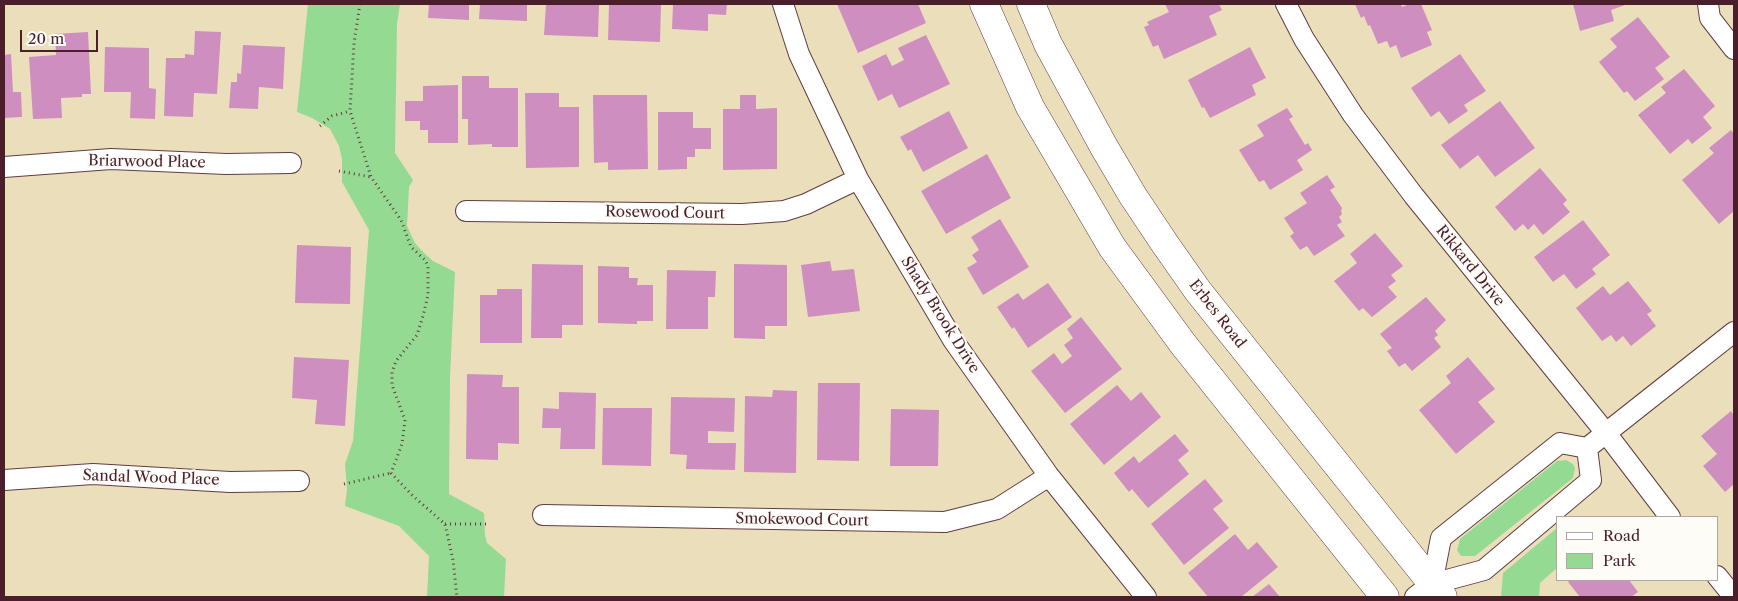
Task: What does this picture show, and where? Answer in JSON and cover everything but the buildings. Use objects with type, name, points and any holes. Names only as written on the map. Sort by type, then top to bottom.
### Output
[{"type":"main road","points":[[984,4],[1030,107],[1112,247],[1183,344],[1385,597]]},
{"type":"main road","name":"Erbes Road","points":[[1031,4],[1048,44],[1104,147],[1133,196],[1165,244],[1198,290],[1430,593]]},
{"type":"street","name":"Shady Brook Drive","points":[[783,4],[799,54],[858,179],[953,340],[1049,476],[1146,597]]},
{"type":"street","name":"Rikkard Drive","points":[[1286,4],[1304,39],[1353,115],[1414,196],[1606,433],[1669,516]]},
{"type":"street","points":[[1708,4],[1710,18],[1734,49]]},
{"type":"street","name":"Briarwood Place","points":[[4,167],[111,159],[226,164],[291,163]]},
{"type":"street","name":"Rosewood Court","points":[[466,211],[742,214],[784,211],[806,204],[858,179]]},
{"type":"street","points":[[1430,593],[1441,538],[1560,443],[1587,448],[1734,332]]},
{"type":"street","points":[[1430,593],[1484,570],[1591,480],[1587,448]]},
{"type":"street","name":"Sandal Wood Place","points":[[4,480],[93,474],[230,482],[299,480]]},
{"type":"street","name":"Smokewood Court","points":[[543,515],[945,522],[998,509],[1049,476]]},
{"type":"street","points":[[1718,577],[1734,597]]},
{"type":"path","points":[[360,4],[354,43],[350,111],[371,177],[401,220],[411,247],[425,260],[428,266],[428,295],[417,335],[396,361],[392,372],[392,385],[405,420],[402,444],[391,473]]},
{"type":"path","points":[[320,126],[332,116],[350,111]]},
{"type":"path","points":[[339,171],[371,177]]},
{"type":"path","points":[[344,484],[391,473]]},
{"type":"path","points":[[391,473],[413,496],[445,524],[453,560],[457,597]]},
{"type":"path","points":[[445,524],[489,524]]},
{"type":"green space","points":[[308,4],[400,4],[397,24],[395,153],[413,180],[409,187],[407,226],[415,243],[424,253],[433,261],[455,272],[450,377],[449,494],[484,513],[487,543],[506,559],[504,597],[427,597],[429,556],[399,526],[345,506],[347,490],[345,464],[353,441],[369,230],[342,182],[342,159],[339,146],[330,129],[312,118],[297,112]]},
{"type":"green space","points":[[1566,460],[1573,464],[1575,468],[1573,478],[1475,556],[1461,556],[1457,550],[1460,539],[1557,461]]},
{"type":"green space","points":[[1556,529],[1556,569],[1540,583],[1539,597],[1501,597],[1503,573]]}]
